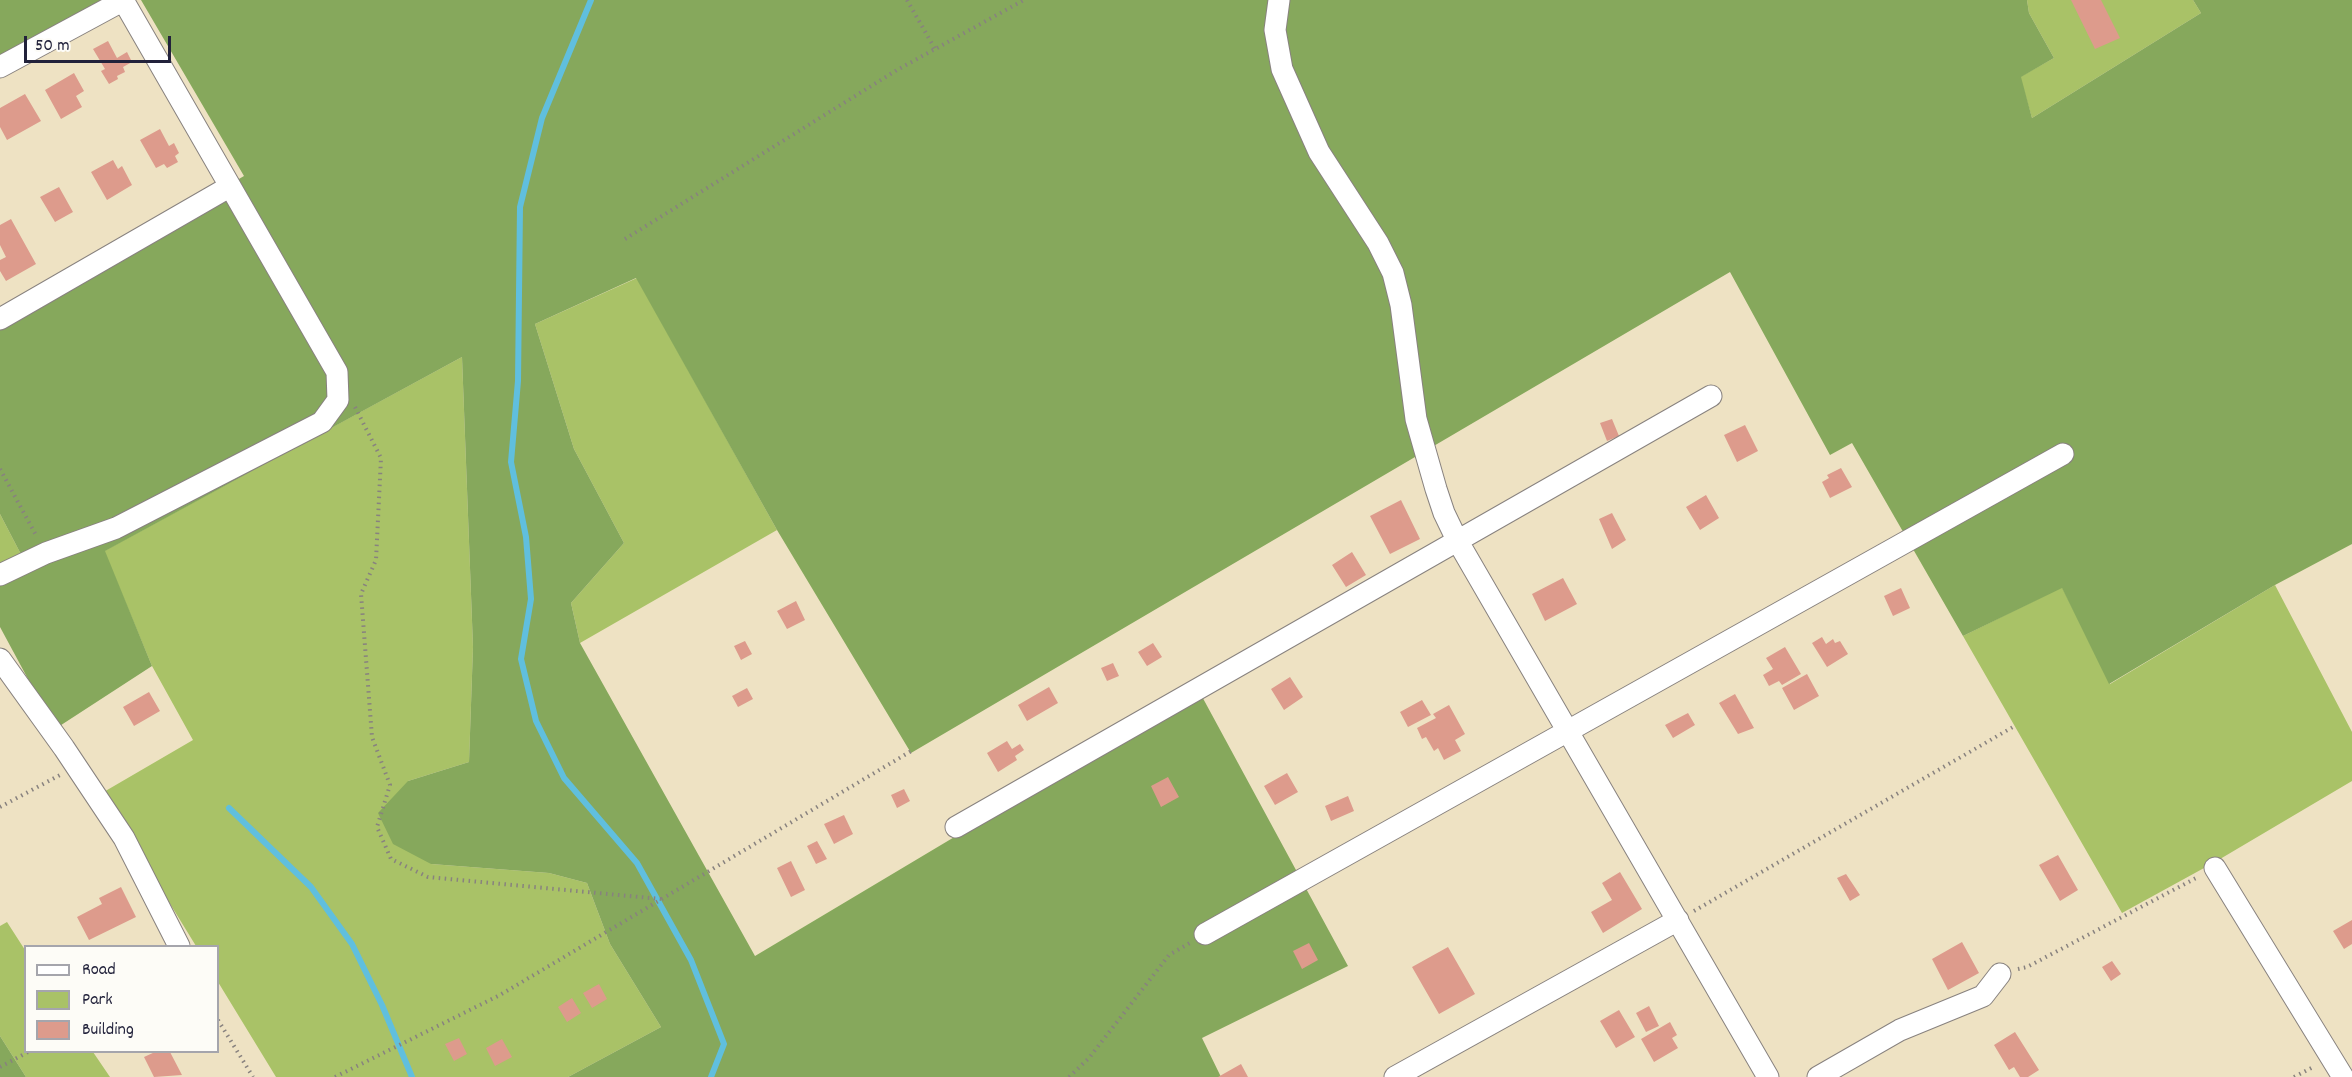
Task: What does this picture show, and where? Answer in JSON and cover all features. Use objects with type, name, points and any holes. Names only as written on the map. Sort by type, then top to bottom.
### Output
[{"type":"street","points":[[0,67],[123,0],[338,372],[338,400],[322,422],[116,528],[46,554],[0,575]]},
{"type":"street","points":[[1279,0],[1275,30],[1282,69],[1319,152],[1378,243],[1393,273],[1401,305],[1416,419],[1436,489],[1458,540],[1768,1077]]},
{"type":"street","points":[[0,319],[229,187]]},
{"type":"street","points":[[956,827],[1712,396]]},
{"type":"street","points":[[1205,934],[2063,454]]},
{"type":"street","points":[[0,659],[124,838],[178,945]]},
{"type":"street","points":[[2215,868],[2343,1077]]},
{"type":"street","points":[[1395,1077],[1678,920]]},
{"type":"street","points":[[1818,1077],[1900,1030],[1983,996],[2000,974]]},
{"type":"path","points":[[907,0],[935,49]]},
{"type":"path","points":[[625,239],[897,70],[1024,0]]},
{"type":"path","points":[[352,401],[381,458],[376,560],[361,594],[372,737],[390,785],[377,827],[391,859],[428,877],[661,899]]},
{"type":"path","points":[[0,469],[46,554]]},
{"type":"path","points":[[1678,920],[2013,727]]},
{"type":"path","points":[[335,1077],[500,995],[913,750]]},
{"type":"path","points":[[0,807],[76,766]]},
{"type":"path","points":[[2000,974],[2026,967],[2215,868]]},
{"type":"path","points":[[1069,1077],[1089,1058],[1169,955],[1205,934]]},
{"type":"path","points":[[219,1022],[253,1077]]},
{"type":"path","points":[[0,1067],[25,1053]]},
{"type":"green space","points":[[0,0],[106,0],[0,57]]},
{"type":"green space","points":[[141,0],[2027,0],[2029,13],[2054,58],[2021,77],[2032,118],[2201,13],[2193,0],[2352,0],[2352,544],[2275,585],[2109,684],[2062,588],[1963,636],[1852,443],[1830,455],[1730,272],[911,753],[777,530],[636,278],[535,324],[574,449],[624,543],[571,603],[580,643],[755,956],[1199,691],[1348,966],[1202,1038],[1221,1077],[568,1077],[661,1027],[610,944],[587,883],[549,873],[431,864],[393,844],[378,813],[408,781],[469,762],[473,647],[462,357],[105,551],[152,666],[55,729],[0,627],[0,582],[26,564],[0,514],[0,319],[244,176]]},
{"type":"green space","points":[[2027,0],[2193,0],[2201,13],[2032,118],[2020,77],[2054,58],[2029,13]]},
{"type":"green space","points":[[637,278],[777,530],[580,643],[571,603],[624,543],[574,449],[535,324]]},
{"type":"green space","points":[[462,357],[473,647],[469,762],[408,781],[431,864],[549,873],[587,883],[610,944],[661,1027],[568,1077],[276,1077],[219,984],[219,945],[195,945],[102,793],[193,740],[152,666],[104,551]]},
{"type":"green space","points":[[0,514],[26,564],[0,582]]},
{"type":"green space","points":[[2275,585],[2352,732],[2352,781],[2215,862],[2122,913],[1963,636],[2062,587],[2110,684]]},
{"type":"green space","points":[[7,922],[24,948],[24,1053],[94,1053],[110,1077],[26,1077],[0,1036],[0,926]]},
{"type":"green space","points":[[0,1036],[26,1077],[0,1077]]},
{"type":"building","points":[[2071,0],[2101,0],[2120,38],[2095,49]]},
{"type":"building","points":[[108,41],[117,58],[127,52],[132,62],[123,67],[125,72],[117,76],[118,79],[109,84],[101,71],[105,69],[93,49]]},
{"type":"building","points":[[74,73],[84,91],[76,96],[82,107],[61,119],[45,90]]},
{"type":"building","points":[[25,94],[41,121],[7,140],[0,127],[0,108]]},
{"type":"building","points":[[160,129],[169,146],[174,143],[179,153],[175,156],[178,162],[167,168],[164,164],[156,168],[140,140]]},
{"type":"building","points":[[113,160],[118,169],[122,166],[132,185],[107,200],[91,172]]},
{"type":"building","points":[[59,187],[73,212],[55,222],[40,197]]},
{"type":"building","points":[[11,219],[36,264],[6,281],[0,271],[0,260],[6,257],[0,245],[0,225]]},
{"type":"building","points":[[1612,419],[1619,436],[1607,441],[1600,423]]},
{"type":"building","points":[[1745,425],[1758,451],[1737,462],[1724,435]]},
{"type":"building","points":[[1841,468],[1852,487],[1830,498],[1822,482],[1829,478],[1827,475]]},
{"type":"building","points":[[1706,495],[1719,518],[1700,530],[1686,507]]},
{"type":"building","points":[[1401,500],[1420,539],[1390,554],[1370,516]]},
{"type":"building","points":[[1612,513],[1626,540],[1612,549],[1599,519]]},
{"type":"building","points":[[1352,552],[1366,575],[1346,587],[1332,565]]},
{"type":"building","points":[[1563,578],[1577,604],[1545,621],[1532,594]]},
{"type":"building","points":[[1901,588],[1910,608],[1893,616],[1884,596]]},
{"type":"building","points":[[796,601],[805,620],[787,629],[777,611]]},
{"type":"building","points":[[1822,637],[1826,644],[1833,639],[1835,643],[1840,641],[1848,654],[1827,667],[1812,643]]},
{"type":"building","points":[[745,641],[752,654],[741,660],[734,646]]},
{"type":"building","points":[[1153,643],[1162,657],[1147,666],[1138,652]]},
{"type":"building","points":[[1785,647],[1801,674],[1782,685],[1779,681],[1769,686],[1763,675],[1773,669],[1766,658]]},
{"type":"building","points":[[1113,663],[1119,676],[1107,681],[1101,668]]},
{"type":"building","points":[[1807,674],[1819,696],[1794,710],[1782,688]]},
{"type":"building","points":[[1290,677],[1303,697],[1284,710],[1271,689]]},
{"type":"building","points":[[1049,687],[1058,703],[1027,721],[1018,705]]},
{"type":"building","points":[[747,688],[753,699],[738,707],[732,696]]},
{"type":"building","points":[[149,692],[160,711],[134,726],[123,707]]},
{"type":"building","points":[[1735,694],[1754,728],[1738,734],[1719,703]]},
{"type":"building","points":[[1422,700],[1431,715],[1408,727],[1400,712]]},
{"type":"building","points":[[1449,705],[1465,734],[1455,740],[1461,751],[1444,760],[1438,748],[1434,751],[1426,737],[1422,739],[1417,728],[1436,718],[1433,714]]},
{"type":"building","points":[[1688,713],[1695,725],[1673,738],[1665,725]]},
{"type":"building","points":[[1007,741],[1012,749],[1020,744],[1024,750],[1015,756],[1017,760],[998,772],[987,753]]},
{"type":"building","points":[[1287,773],[1298,792],[1275,805],[1264,786]]},
{"type":"building","points":[[1168,777],[1179,797],[1161,807],[1151,786]]},
{"type":"building","points":[[904,789],[910,801],[897,808],[891,795]]},
{"type":"building","points":[[1348,796],[1354,811],[1331,821],[1325,806]]},
{"type":"building","points":[[844,815],[853,834],[834,844],[824,824]]},
{"type":"building","points":[[817,841],[827,859],[816,864],[807,846]]},
{"type":"building","points":[[2058,855],[2078,890],[2060,901],[2039,865]]},
{"type":"building","points":[[791,861],[805,890],[791,897],[777,868]]},
{"type":"building","points":[[1620,872],[1642,909],[1603,933],[1591,912],[1612,900],[1602,883]]},
{"type":"building","points":[[1846,874],[1860,895],[1850,901],[1837,878]]},
{"type":"building","points":[[121,887],[136,917],[89,940],[77,917],[102,904],[99,898]]},
{"type":"building","points":[[2352,920],[2352,944],[2344,949],[2333,931]]},
{"type":"building","points":[[1962,942],[1979,973],[1948,990],[1932,959]]},
{"type":"building","points":[[1309,943],[1318,960],[1302,969],[1293,951]]},
{"type":"building","points":[[1448,947],[1475,994],[1439,1014],[1412,967]]},
{"type":"building","points":[[2112,961],[2121,974],[2111,981],[2102,967]]},
{"type":"building","points":[[599,984],[607,999],[592,1008],[583,993]]},
{"type":"building","points":[[572,998],[581,1013],[567,1022],[558,1007]]},
{"type":"building","points":[[1649,1006],[1659,1026],[1646,1032],[1636,1013]]},
{"type":"building","points":[[1619,1010],[1635,1037],[1616,1048],[1600,1021]]},
{"type":"building","points":[[1670,1022],[1677,1035],[1672,1038],[1678,1048],[1654,1062],[1641,1039]]},
{"type":"building","points":[[2015,1032],[2039,1070],[2028,1077],[2020,1077],[2014,1067],[2009,1070],[1994,1045]]},
{"type":"building","points":[[459,1038],[467,1054],[454,1061],[445,1044]]},
{"type":"building","points":[[502,1039],[512,1057],[495,1066],[486,1048]]},
{"type":"building","points":[[153,1053],[171,1053],[182,1075],[154,1077],[144,1057]]},
{"type":"building","points":[[1241,1064],[1248,1077],[1218,1077]]},
{"type":"waterway","points":[[591,0],[542,118],[520,207],[518,381],[511,462],[526,537],[531,599],[521,659],[536,721],[564,778],[637,863],[691,960],[724,1044],[711,1077]]},
{"type":"waterway","points":[[229,808],[311,887],[352,944],[382,1005],[412,1077]]}]
